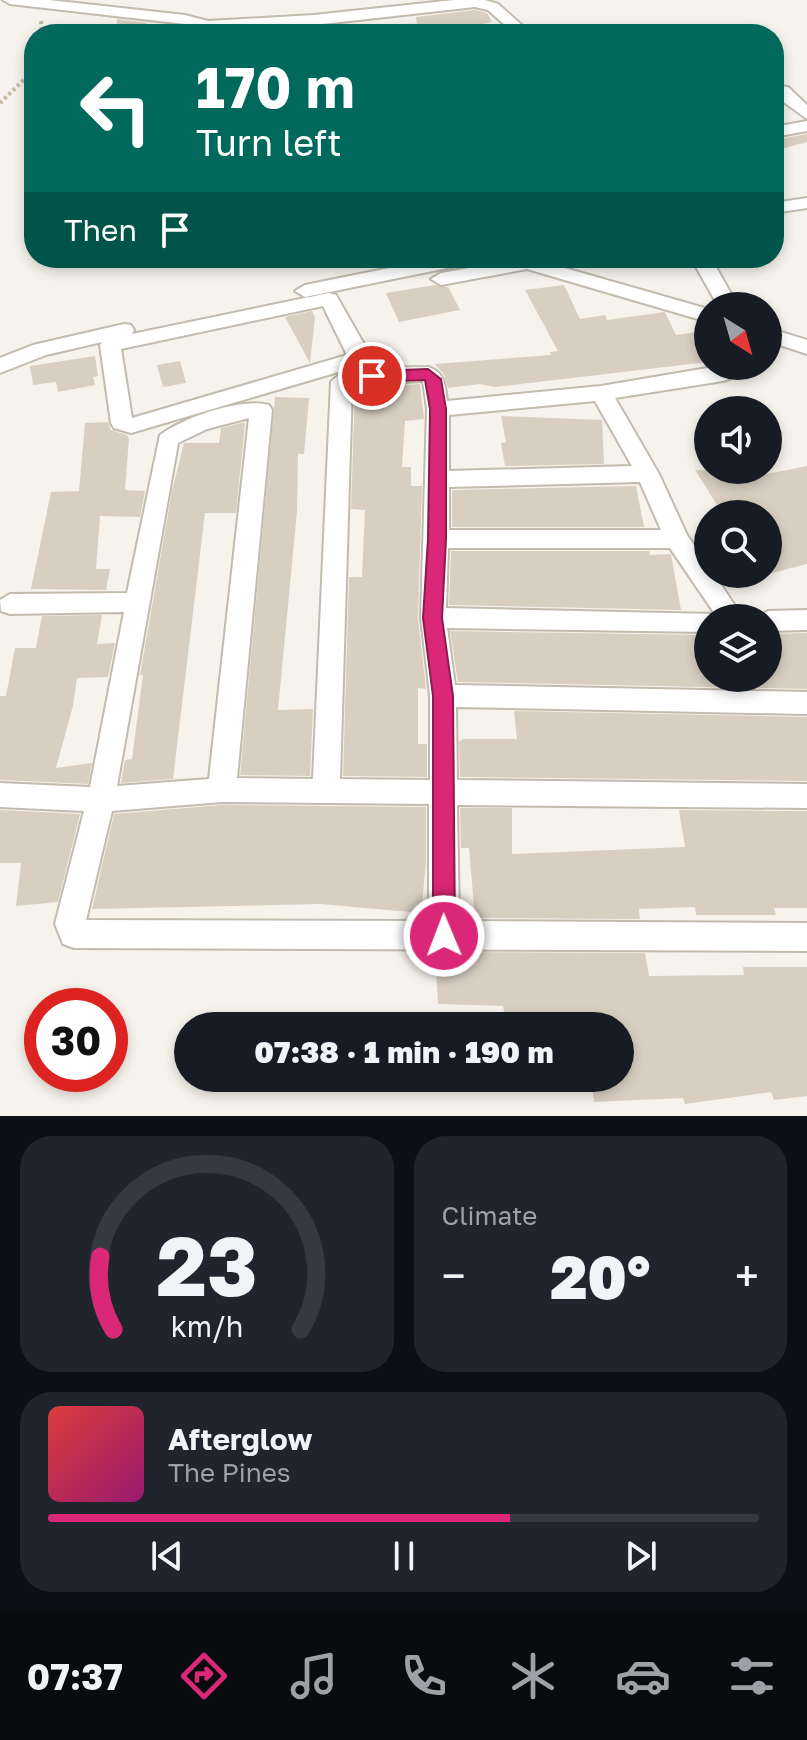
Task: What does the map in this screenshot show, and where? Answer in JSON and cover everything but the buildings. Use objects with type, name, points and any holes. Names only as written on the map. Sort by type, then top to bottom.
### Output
[{"type":"street","points":[[10,0],[185,20],[197,24]]},
{"type":"street","points":[[179,0],[185,20]]},
{"type":"street","points":[[274,24],[476,2],[493,7],[513,24]]},
{"type":"street","points":[[784,92],[807,114]]},
{"type":"street","points":[[784,130],[807,126]]},
{"type":"street","points":[[784,206],[807,203]]},
{"type":"street","points":[[0,366],[40,350],[103,335],[420,268]]},
{"type":"street","points":[[329,299],[359,353],[355,360],[131,426],[122,423],[110,345],[329,299],[482,268]]},
{"type":"street","points":[[540,268],[694,315]]},
{"type":"street","points":[[707,268],[720,292]]},
{"type":"street","points":[[782,339],[807,347]]},
{"type":"street","points":[[326,791],[342,382],[347,378],[428,374],[433,379],[438,409],[439,479],[433,618],[443,696],[441,795],[444,936]]},
{"type":"street","points":[[438,409],[601,393],[694,379]]},
{"type":"street","points":[[601,393],[648,474],[677,539],[721,604]]},
{"type":"street","points":[[222,790],[261,410],[238,412],[206,422],[168,440],[101,800],[70,924],[76,935],[807,937]]},
{"type":"street","points":[[439,479],[648,474]]},
{"type":"street","points":[[437,539],[677,539]]},
{"type":"street","points":[[10,604],[138,602]]},
{"type":"street","points":[[433,618],[694,622]]},
{"type":"street","points":[[782,621],[807,620]]},
{"type":"street","points":[[443,696],[807,703]]},
{"type":"street","points":[[0,795],[101,800],[222,790],[441,795],[807,796]]},
{"type":"path","points":[[0,103],[24,80]]},
{"type":"route","points":[[372,376],[428,374],[433,379],[438,409],[439,479],[433,618],[443,696],[441,795],[444,936]]}]
